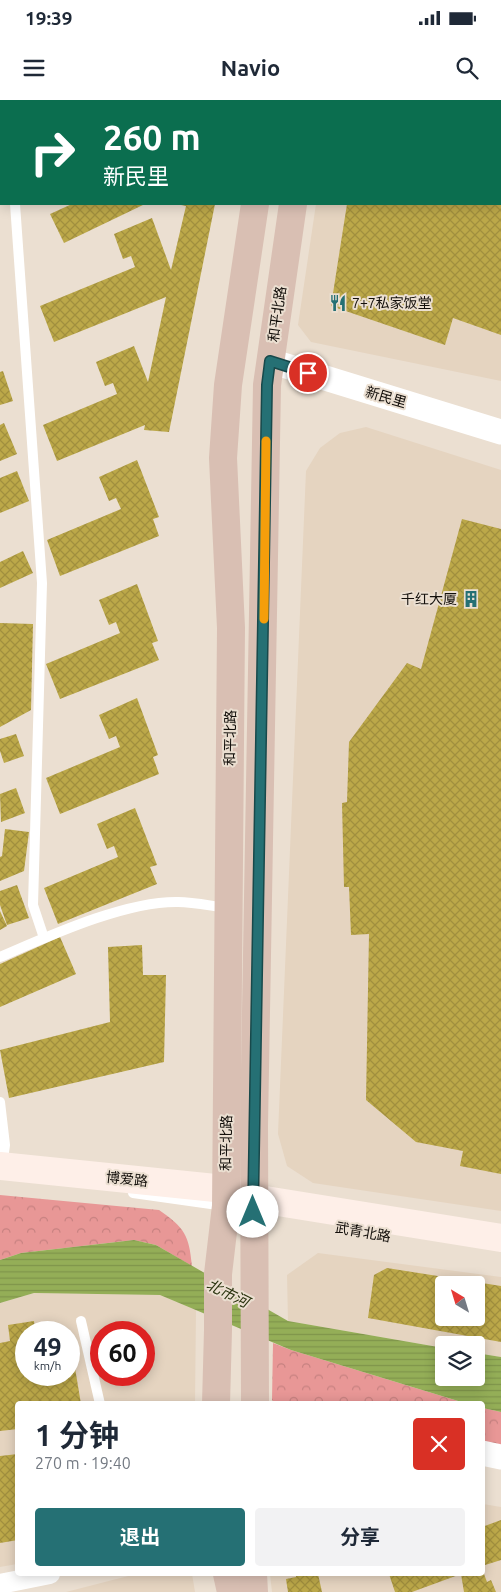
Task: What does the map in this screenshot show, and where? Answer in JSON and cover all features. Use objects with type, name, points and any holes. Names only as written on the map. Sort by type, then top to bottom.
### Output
[{"type":"main road","name":"和平北路","points":[[216,1401],[218,1274],[226,1198],[231,628],[223,458],[228,385],[255,205]]},
{"type":"main road","name":"和平北路","points":[[255,1401],[253,1205],[267,385],[294,205]]},
{"type":"main road","name":"博爱路","points":[[1,1166],[226,1198],[253,1205]]},
{"type":"main road","name":"武青北路","points":[[253,1205],[501,1238]]},
{"type":"main road","name":"武青北路","points":[[253,1205],[501,1256]]},
{"type":"main road","points":[[227,1576],[231,1592]]},
{"type":"main road","points":[[253,1576],[254,1592]]},
{"type":"street","name":"新民里","points":[[270,361],[501,432]]},
{"type":"street","points":[[485,1454],[501,1457]]},
{"type":"street","points":[[0,1584],[40,1576]]},
{"type":"lane","points":[[15,205],[42,583],[34,905],[44,938]]},
{"type":"lane","points":[[0,957],[44,938],[138,906],[177,902],[228,908]]},
{"type":"lane","points":[[0,1102],[5,1145],[1,1166]]},
{"type":"lane","points":[[126,1193],[226,1198]]},
{"type":"lane","points":[[81,1320],[99,1401]]},
{"type":"shaded area","points":[[316,205],[501,205],[501,381],[311,342],[298,325]]},
{"type":"shaded area","points":[[366,427],[501,470],[501,1211],[313,1183],[287,1166],[278,1134],[306,471],[320,448],[340,433]]},
{"type":"shaded area","points":[[318,1253],[501,1277],[501,1357],[485,1354],[485,1336],[435,1336],[435,1346],[288,1321],[287,1275]]},
{"type":"shaded area","points":[[34,1293],[160,1295],[196,1310],[195,1401],[15,1401],[15,1564],[0,1567],[0,1303]]},
{"type":"shaded area","points":[[485,1504],[501,1507],[501,1592],[272,1592],[270,1576],[485,1576]]},
{"type":"shaded area","points":[[128,1576],[192,1576],[195,1592],[66,1592]]},
{"type":"green space","points":[[0,1195],[159,1210],[175,1222],[184,1233],[189,1247],[192,1266],[156,1245],[134,1240],[21,1253],[0,1260]]},
{"type":"green space","points":[[273,1343],[458,1401],[273,1401]]},
{"type":"green space","points":[[485,1408],[501,1412],[501,1448],[485,1445]]},
{"type":"water","name":"北市河","points":[[134,1240],[156,1245],[288,1321],[435,1346],[435,1386],[485,1386],[485,1354],[501,1357],[501,1412],[485,1408],[485,1401],[458,1401],[291,1350],[160,1295],[34,1293],[0,1303],[0,1260],[21,1253]]},
{"type":"building","points":[[70,205],[143,205],[64,243],[50,214]]},
{"type":"building","points":[[181,205],[215,205],[169,432],[144,430],[145,425],[57,461],[43,425],[117,394],[113,383],[105,386],[96,362],[134,346],[148,382],[166,297],[54,342],[40,306],[135,267],[131,256],[123,259],[114,234],[152,218],[171,270],[186,206]]},
{"type":"building","points":[[347,205],[501,205],[501,335],[453,318],[445,345],[331,306]]},
{"type":"building","points":[[3,371],[13,401],[0,405],[0,372]]},
{"type":"building","points":[[4,423],[17,454],[0,461],[0,425]]},
{"type":"building","points":[[137,460],[159,517],[153,519],[159,536],[60,576],[47,540],[121,509],[116,498],[109,501],[99,477]]},
{"type":"building","points":[[17,471],[29,501],[0,513],[0,478]]},
{"type":"building","points":[[462,519],[501,529],[501,1174],[460,1166],[463,1151],[416,1142],[366,1100],[369,934],[351,935],[349,887],[344,887],[342,803],[347,802],[349,742],[407,663],[421,669]]},
{"type":"building","points":[[23,551],[33,573],[0,588],[0,562]]},
{"type":"building","points":[[137,584],[158,641],[152,643],[159,660],[60,699],[46,664],[120,633],[116,622],[109,625],[99,600]]},
{"type":"building","points":[[0,623],[33,624],[31,710],[0,727]]},
{"type":"building","points":[[137,698],[158,755],[153,757],[159,774],[60,814],[46,778],[120,747],[116,736],[109,739],[99,715]]},
{"type":"building","points":[[16,734],[24,756],[4,763],[0,751],[0,739]]},
{"type":"building","points":[[16,788],[25,813],[1,822],[0,794]]},
{"type":"building","points":[[135,808],[157,865],[150,867],[157,884],[58,924],[44,888],[118,857],[114,846],[107,849],[97,824]]},
{"type":"building","points":[[5,829],[29,832],[24,871],[0,881],[0,857],[2,856]]},
{"type":"building","points":[[17,885],[29,918],[7,925],[0,905],[0,891]]},
{"type":"building","points":[[0,911],[7,926],[0,930]]},
{"type":"building","points":[[60,937],[76,974],[0,1007],[0,964]]},
{"type":"building","points":[[142,945],[143,975],[166,975],[164,1062],[9,1098],[0,1050],[110,1022],[108,947]]},
{"type":"building","points":[[387,1268],[438,1276],[435,1276],[435,1326],[485,1326],[485,1283],[501,1286],[501,1342],[485,1339],[485,1336],[468,1336],[368,1318],[374,1275]]},
{"type":"building","points":[[15,1324],[15,1386],[78,1386],[80,1401],[15,1401],[15,1429],[0,1431],[0,1343],[10,1341],[8,1325]]},
{"type":"building","points":[[15,1454],[15,1540],[0,1543],[0,1456]]},
{"type":"building","points":[[501,1520],[501,1560],[485,1565],[485,1526]]},
{"type":"building","points":[[318,1576],[322,1592],[288,1592],[286,1579]]},
{"type":"building","points":[[390,1576],[456,1576],[412,1592],[395,1592]]},
{"type":"building","points":[[461,1576],[485,1576],[487,1582],[491,1580],[496,1592],[464,1592]]},
{"type":"slow traffic","points":[[264,619],[266,441]]},
{"type":"place","name":"7+7私家饭堂","points":[[338,303]]},
{"type":"place","name":"千红大厦","points":[[471,599]]},
{"type":"route","points":[[253,1212],[267,385],[270,361],[308,373]]}]
